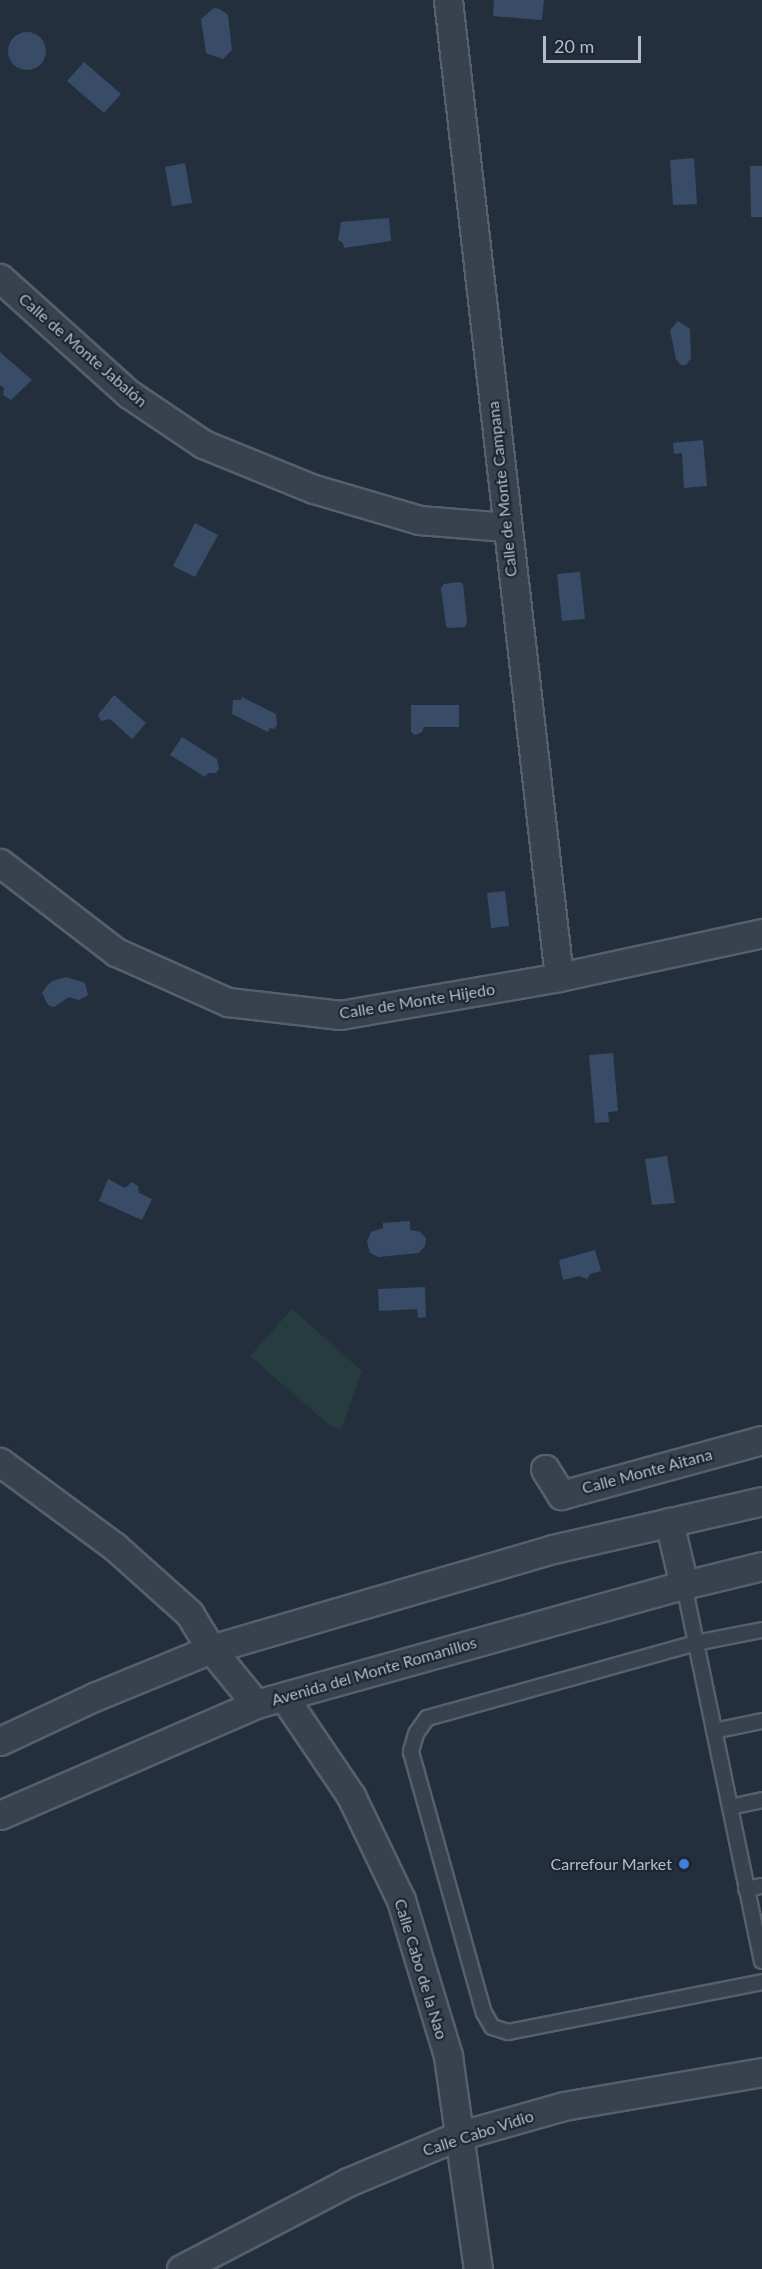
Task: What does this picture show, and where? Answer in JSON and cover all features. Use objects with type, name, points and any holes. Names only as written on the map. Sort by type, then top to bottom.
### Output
[{"type":"street","name":"Calle de Monte Campana","points":[[448,0],[506,527],[559,977]]},
{"type":"street","name":"Calle de Monte Jabalón","points":[[0,278],[129,394],[203,444],[314,489],[419,520],[506,527]]},
{"type":"street","name":"Calle de Monte Hijedo","points":[[0,863],[116,952],[228,1002],[340,1015],[559,977],[762,933]]},
{"type":"street","name":"Calle Monte Aitana","points":[[545,1469],[561,1495],[762,1440]]},
{"type":"street","points":[[0,1462],[114,1546],[189,1613],[211,1650],[256,1704]]},
{"type":"street","points":[[0,1741],[94,1697],[211,1650],[553,1549],[762,1501]]},
{"type":"street","points":[[669,1522],[684,1585]]},
{"type":"street","name":"Avenida del Monte Romanillos","points":[[0,1815],[120,1761],[256,1704],[684,1585],[762,1566]]},
{"type":"street","name":"Calle Cabo de la Nao","points":[[284,1697],[351,1796],[401,1900],[448,2056],[478,2269]]},
{"type":"street","name":"Calle Cabo Vidio","points":[[181,2269],[348,2182],[458,2136],[564,2106],[762,2072]]},
{"type":"lane","points":[[684,1585],[762,1962]]},
{"type":"lane","points":[[762,1630],[696,1643],[427,1718],[416,1734],[411,1752],[484,2013],[492,2027],[508,2032],[762,1982]]},
{"type":"lane","points":[[714,1731],[762,1721]]},
{"type":"lane","points":[[730,1807],[762,1800]]},
{"type":"lane","points":[[746,1889],[762,1886]]},
{"type":"green space","points":[[292,1309],[362,1371],[341,1430],[328,1424],[250,1356]]},
{"type":"water","points":[[494,0],[544,0],[542,20],[493,16]]},
{"type":"water","points":[[214,8],[228,15],[232,50],[223,59],[206,53],[201,19]]},
{"type":"water","points":[[27,32],[41,37],[46,51],[41,65],[27,70],[13,65],[8,51],[13,37]]},
{"type":"water","points":[[84,62],[121,94],[104,113],[67,81]]},
{"type":"water","points":[[694,158],[697,204],[673,205],[670,160]]},
{"type":"water","points":[[185,163],[192,203],[172,206],[165,167]]},
{"type":"water","points":[[750,166],[762,166],[762,217],[751,217]]},
{"type":"water","points":[[389,218],[391,241],[344,248],[343,243],[338,240],[341,222]]},
{"type":"water","points":[[678,321],[690,329],[691,358],[686,365],[681,365],[676,359],[670,330]]},
{"type":"water","points":[[0,352],[32,380],[11,400],[3,395],[4,388],[0,385]]},
{"type":"water","points":[[703,440],[707,486],[684,488],[682,453],[674,454],[673,443]]},
{"type":"water","points":[[195,523],[218,535],[195,577],[173,566]]},
{"type":"water","points":[[580,572],[585,619],[562,621],[557,574]]},
{"type":"water","points":[[459,582],[463,584],[467,623],[465,627],[448,628],[441,588],[444,584]]},
{"type":"water","points":[[114,695],[146,723],[132,739],[110,719],[101,721],[98,715]]},
{"type":"water","points":[[242,697],[276,714],[277,725],[274,729],[270,728],[268,732],[232,714],[233,700],[241,700]]},
{"type":"water","points":[[411,705],[459,705],[459,727],[424,727],[422,732],[415,735],[411,732]]},
{"type":"water","points":[[182,737],[217,759],[219,769],[216,773],[208,773],[205,777],[170,755]]},
{"type":"water","points":[[505,891],[509,926],[491,928],[487,893]]},
{"type":"water","points":[[66,977],[85,983],[88,995],[79,1000],[69,997],[54,1007],[48,1005],[42,993],[52,981]]},
{"type":"water","points":[[613,1053],[618,1111],[608,1112],[609,1122],[595,1123],[589,1055]]},
{"type":"water","points":[[667,1156],[675,1203],[652,1205],[645,1159]]},
{"type":"water","points":[[108,1179],[125,1188],[132,1182],[138,1186],[139,1193],[152,1199],[142,1220],[99,1201]]},
{"type":"water","points":[[410,1221],[410,1230],[420,1232],[426,1238],[425,1246],[419,1253],[379,1257],[370,1253],[367,1242],[371,1232],[383,1228],[383,1223]]},
{"type":"water","points":[[595,1250],[601,1271],[590,1274],[587,1279],[579,1276],[563,1280],[559,1260]]},
{"type":"water","points":[[425,1287],[426,1317],[418,1318],[417,1309],[379,1311],[378,1289]]},
{"type":"place","name":"Carrefour Market","points":[[684,1864]]}]
